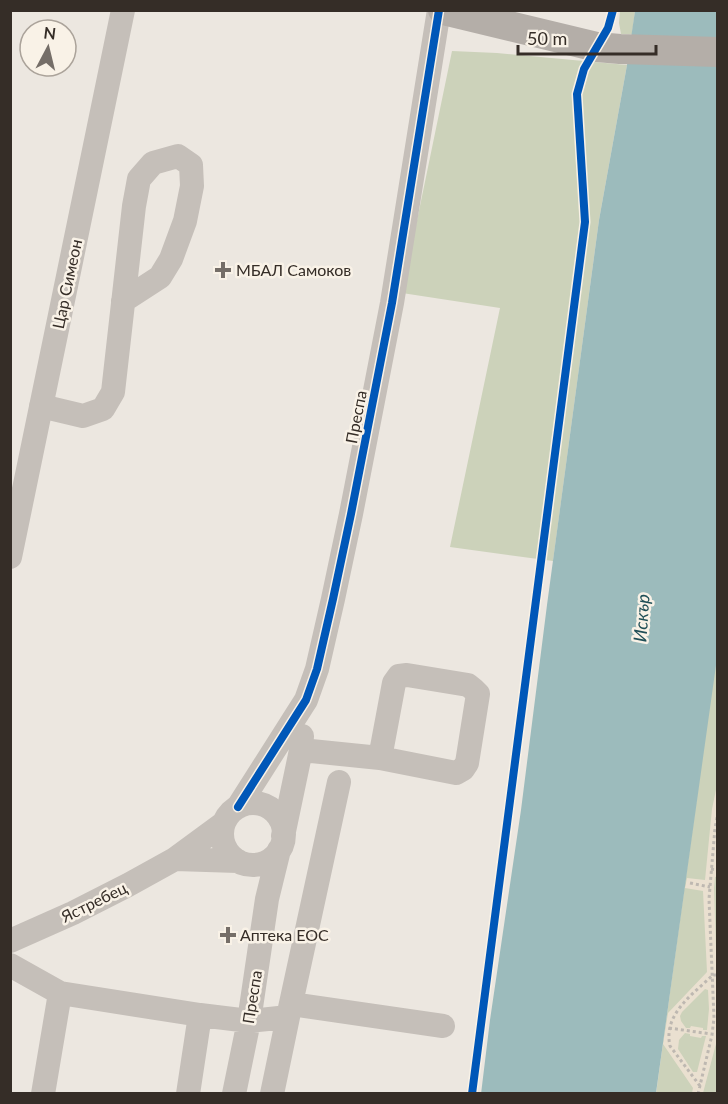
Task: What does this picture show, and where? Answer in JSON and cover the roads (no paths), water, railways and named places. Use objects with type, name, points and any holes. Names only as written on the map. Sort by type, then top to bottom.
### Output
[{"type":"main road","points":[[441,10],[597,47],[717,52]]},
{"type":"street","name":"Цар Симеон","points":[[11,550],[17,490],[42,406],[123,10]]},
{"type":"street","name":"Преспа","points":[[231,815],[306,700],[317,669],[392,303],[441,10]]},
{"type":"street","points":[[42,406],[83,416],[103,409],[113,392],[123,301],[134,206],[139,179],[153,163],[178,156],[191,165],[192,186],[185,221],[175,249],[160,277],[123,301]]},
{"type":"street","points":[[301,750],[380,758],[456,773],[467,764],[478,694],[468,685],[407,675],[399,676],[394,683],[380,758]]},
{"type":"street","name":"Преспа","points":[[234,1094],[249,1021],[267,899],[301,750],[306,700]]},
{"type":"street","points":[[272,1094],[339,783]]},
{"type":"street","points":[[247,804],[266,806],[273,811],[283,827],[281,843],[273,857],[265,862],[247,863],[231,855],[225,848],[222,831],[231,815],[247,804]]},
{"type":"street","name":"Ястребец","points":[[10,941],[129,885],[175,860],[231,815]]},
{"type":"street","name":"Ястребец","points":[[175,860],[247,863]]},
{"type":"street","name":"Преспа","points":[[247,863],[267,899]]},
{"type":"street","points":[[10,965],[60,993],[200,1016],[249,1021],[290,1010],[442,1026]]},
{"type":"street","points":[[43,1094],[60,993]]},
{"type":"street","points":[[188,1094],[200,1016]]},
{"type":"water","name":"Искър","points":[[635,11],[717,11],[718,651],[656,1093],[481,1094],[599,220]]},
{"type":"place","name":"МБАЛ Самоков","points":[[223,270]]},
{"type":"place","name":"Аптека ЕОС","points":[[228,935]]}]
